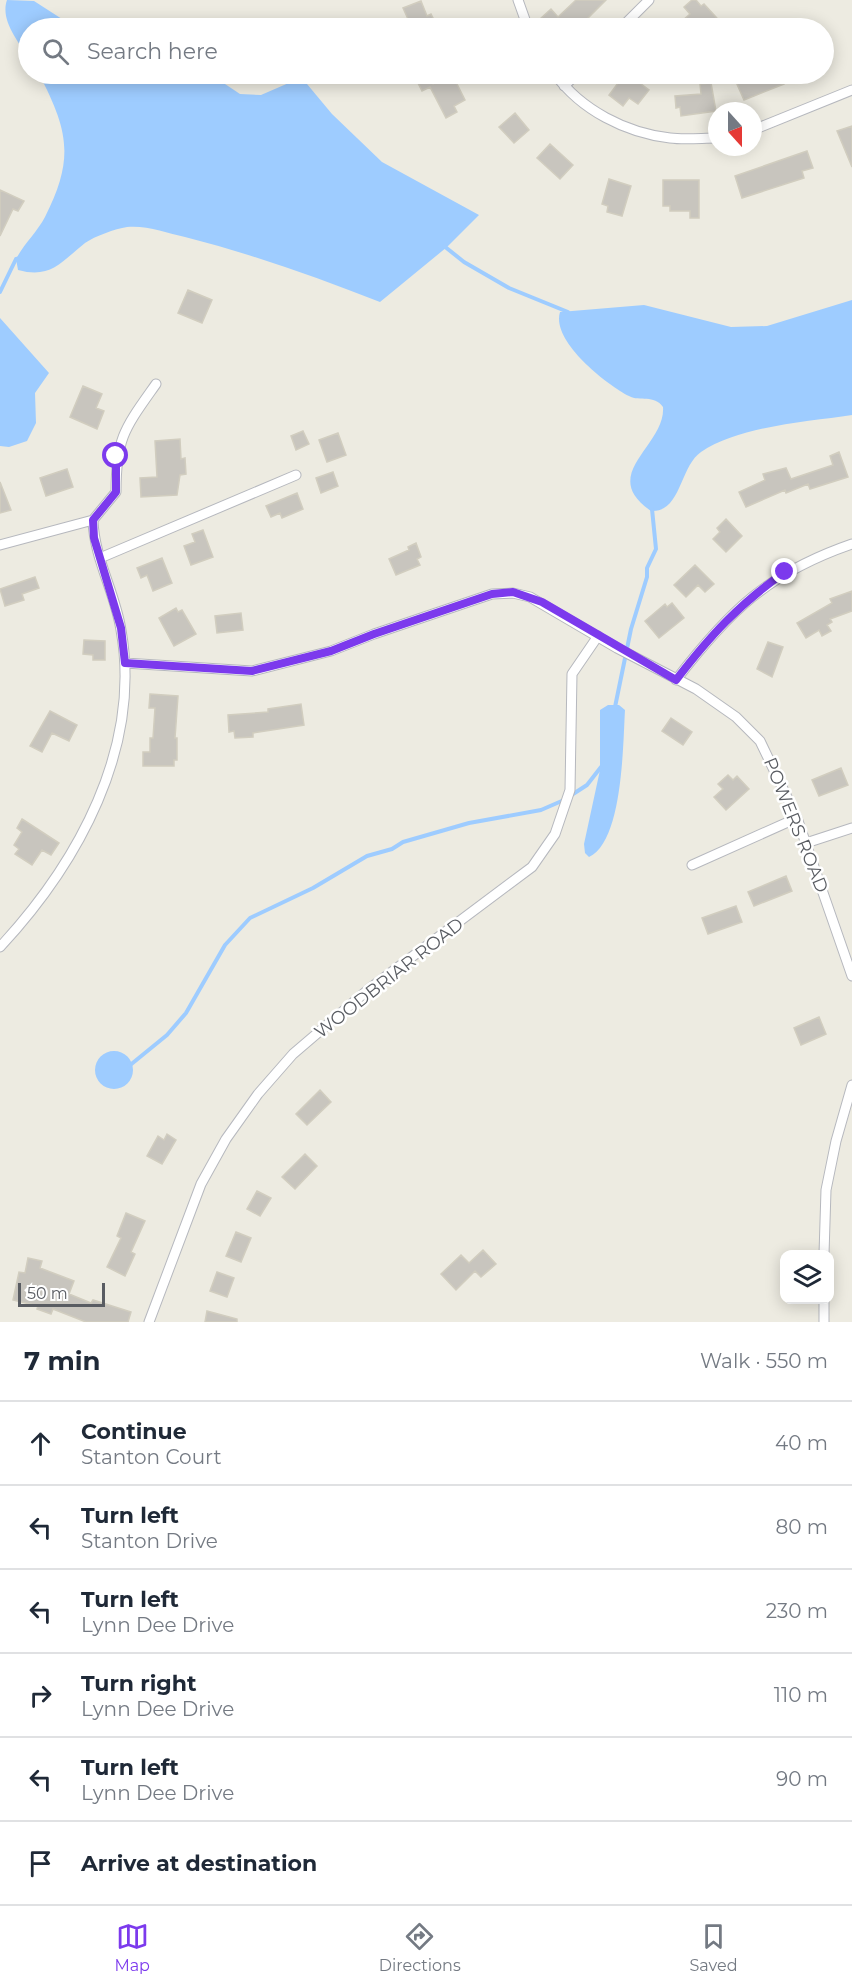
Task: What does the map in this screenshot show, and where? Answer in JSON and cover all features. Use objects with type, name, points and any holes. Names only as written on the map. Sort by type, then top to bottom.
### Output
[{"type":"street","points":[[518,0],[524,18]]},
{"type":"street","points":[[631,18],[649,0]]},
{"type":"street","points":[[564,86],[591,109],[624,126],[670,138],[708,138]]},
{"type":"street","points":[[762,126],[852,90]]},
{"type":"street","points":[[0,545],[93,520],[116,492],[116,456],[127,425],[156,384]]},
{"type":"street","points":[[100,558],[296,475]]},
{"type":"street","points":[[0,947],[34,910],[63,867],[112,769],[124,715],[125,663],[121,628],[94,538],[93,520]]},
{"type":"street","points":[[676,680],[699,650],[750,596],[785,572],[852,544]]},
{"type":"street","name":"POWERS ROAD","points":[[125,663],[252,671],[331,651],[492,594],[513,592],[530,597],[713,700],[736,717],[760,741],[797,818],[852,976]]},
{"type":"street","name":"WOODBRIAR ROAD","points":[[149,1322],[201,1184],[226,1139],[258,1094],[293,1054],[369,989],[532,867],[555,834],[570,789],[572,674],[598,636]]},
{"type":"street","points":[[692,865],[797,818]]},
{"type":"street","points":[[806,843],[852,828]]},
{"type":"street","points":[[824,1250],[826,1190],[836,1141],[852,1085]]},
{"type":"street","points":[[824,1304],[824,1322]]},
{"type":"water","points":[[7,0],[34,1],[60,18],[18,18],[18,42],[8,23],[5,8]]},
{"type":"water","points":[[44,84],[225,84],[240,94],[261,95],[286,84],[307,84],[332,114],[382,162],[479,215],[447,247],[380,302],[259,258],[142,227],[127,227],[105,233],[85,243],[55,267],[47,270],[29,272],[18,270],[16,259],[45,217],[55,196],[64,161],[62,128]]},
{"type":"water","points":[[852,300],[852,415],[774,426],[717,443],[694,459],[669,505],[661,510],[651,511],[636,498],[631,485],[632,472],[655,434],[661,421],[663,407],[651,399],[633,398],[607,382],[572,348],[559,323],[560,312],[644,305],[731,327],[767,326]]},
{"type":"water","points":[[0,318],[49,373],[35,393],[36,423],[27,441],[9,447],[0,446]]},
{"type":"water","points":[[608,705],[619,705],[625,710],[622,767],[615,813],[609,832],[600,848],[589,857],[585,853],[584,844],[600,770],[600,710]]},
{"type":"water","points":[[114,1051],[127,1057],[133,1070],[127,1083],[114,1089],[101,1083],[95,1070],[101,1057]]},
{"type":"building","points":[[576,0],[606,0],[588,18],[541,18],[551,9],[558,17]]},
{"type":"building","points":[[692,0],[696,0],[701,6],[704,4],[717,18],[685,18],[690,14],[684,7]]},
{"type":"building","points":[[421,1],[427,16],[431,14],[433,18],[408,18],[403,8]]},
{"type":"building","points":[[418,84],[457,84],[465,100],[454,106],[457,112],[446,118],[430,87],[422,91]]},
{"type":"building","points":[[617,84],[641,84],[649,90],[638,104],[629,98],[623,106],[609,95]]},
{"type":"building","points":[[700,84],[711,84],[714,102],[708,102],[708,112],[681,116],[680,107],[676,108],[675,96],[701,94]]},
{"type":"building","points":[[737,84],[784,84],[744,100]]},
{"type":"building","points":[[515,113],[529,130],[514,143],[499,127]]},
{"type":"building","points":[[852,126],[852,167],[837,131]]},
{"type":"building","points":[[550,144],[573,165],[560,179],[537,158]]},
{"type":"building","points":[[807,151],[813,168],[802,171],[804,178],[742,198],[735,176]]},
{"type":"building","points":[[609,179],[631,186],[622,216],[607,212],[608,206],[602,204]]},
{"type":"building","points":[[663,180],[699,180],[699,218],[690,218],[690,211],[670,211],[670,206],[663,206]]},
{"type":"building","points":[[0,190],[24,201],[18,211],[13,209],[0,236]]},
{"type":"building","points":[[188,290],[212,300],[202,323],[178,313]]},
{"type":"building","points":[[83,386],[102,394],[96,408],[104,411],[97,429],[70,417]]},
{"type":"building","points":[[303,431],[309,444],[296,450],[291,436]]},
{"type":"building","points":[[338,433],[346,455],[327,462],[319,440]]},
{"type":"building","points":[[180,439],[181,459],[185,458],[186,474],[180,475],[177,495],[141,497],[140,478],[157,477],[155,441]]},
{"type":"building","points":[[839,452],[848,477],[810,489],[808,484],[786,493],[785,490],[746,507],[739,492],[765,480],[763,474],[786,468],[791,479],[833,465],[830,456]]},
{"type":"building","points":[[67,469],[73,487],[46,496],[40,478]]},
{"type":"building","points":[[333,472],[338,486],[321,493],[316,478]]},
{"type":"building","points":[[0,482],[11,510],[0,513]]},
{"type":"building","points":[[297,493],[303,509],[282,518],[280,513],[271,517],[266,506]]},
{"type":"building","points":[[726,519],[742,536],[726,552],[713,539],[720,532],[717,528]]},
{"type":"building","points":[[203,530],[213,557],[191,565],[184,546],[195,542],[192,534]]},
{"type":"building","points":[[416,543],[421,557],[417,559],[420,565],[396,575],[389,559],[409,550],[408,547]]},
{"type":"building","points":[[162,558],[172,583],[153,591],[147,575],[141,578],[137,568]]},
{"type":"building","points":[[695,565],[714,584],[705,592],[698,585],[686,597],[674,585]]},
{"type":"building","points":[[35,577],[39,588],[22,594],[24,600],[5,606],[0,589]]},
{"type":"building","points":[[852,591],[852,611],[830,619],[832,622],[827,625],[831,631],[822,636],[819,630],[806,638],[797,623],[832,603],[830,599]]},
{"type":"building","points":[[672,603],[684,618],[659,638],[645,621],[665,604],[667,607]]},
{"type":"building","points":[[176,608],[178,612],[182,610],[196,634],[174,646],[159,618]]},
{"type":"building","points":[[241,613],[243,630],[217,633],[215,616]]},
{"type":"building","points":[[84,640],[105,641],[105,660],[93,660],[93,655],[83,654]]},
{"type":"building","points":[[768,642],[783,647],[772,677],[757,669]]},
{"type":"building","points":[[150,694],[178,696],[175,738],[177,738],[177,760],[174,760],[174,766],[143,766],[143,752],[150,752],[150,738],[153,738],[155,708],[149,708]]},
{"type":"building","points":[[301,704],[304,725],[253,733],[253,737],[235,738],[234,731],[229,732],[228,715],[268,712],[268,709]]},
{"type":"building","points":[[50,711],[77,725],[69,741],[52,733],[42,752],[30,746]]},
{"type":"building","points":[[671,718],[692,732],[683,745],[662,731]]},
{"type":"building","points":[[841,768],[848,785],[819,796],[812,780]]},
{"type":"building","points":[[728,775],[733,780],[737,776],[749,789],[726,810],[714,797],[723,789],[718,784]]},
{"type":"building","points":[[22,819],[59,843],[51,855],[42,850],[32,865],[15,854],[19,849],[14,845],[22,832],[17,828]]},
{"type":"building","points":[[786,876],[792,891],[754,906],[748,892]]},
{"type":"building","points":[[736,906],[742,922],[708,934],[702,918]]},
{"type":"building","points":[[819,1017],[826,1034],[801,1045],[794,1028]]},
{"type":"building","points":[[320,1090],[331,1102],[307,1125],[296,1114]]},
{"type":"building","points":[[167,1134],[176,1140],[162,1164],[147,1156],[158,1136],[164,1140]]},
{"type":"building","points":[[305,1154],[317,1166],[295,1189],[282,1177]]},
{"type":"building","points":[[257,1191],[271,1198],[260,1216],[247,1209]]},
{"type":"building","points":[[126,1213],[145,1221],[131,1252],[135,1254],[125,1276],[107,1267],[121,1238],[117,1236]]},
{"type":"building","points":[[236,1232],[251,1238],[241,1262],[226,1256]]},
{"type":"building","points":[[483,1250],[496,1264],[481,1277],[475,1271],[456,1290],[441,1274],[461,1255],[469,1263]]},
{"type":"building","points":[[28,1258],[42,1261],[40,1268],[74,1281],[69,1294],[91,1303],[93,1300],[131,1312],[128,1322],[86,1322],[53,1309],[51,1314],[37,1309],[38,1306],[13,1300],[19,1272],[25,1273]]},
{"type":"building","points":[[217,1272],[234,1278],[227,1297],[210,1291]]},
{"type":"building","points":[[207,1311],[237,1319],[237,1322],[205,1322]]},
{"type":"waterway","points":[[444,246],[464,262],[509,288],[568,312]]},
{"type":"waterway","points":[[0,292],[16,259],[21,258]]},
{"type":"waterway","points":[[615,707],[631,629],[647,577],[647,568],[656,549],[652,509]]},
{"type":"waterway","points":[[570,796],[587,785],[601,767]]},
{"type":"waterway","points":[[129,1066],[167,1035],[186,1013],[225,945],[250,918],[313,888],[367,856],[392,849],[403,842],[469,823],[541,810],[564,800]]},
{"type":"route","points":[[116,456],[116,492],[93,520],[94,538],[121,628],[125,663],[154,667],[252,671],[331,651],[492,594],[513,592],[542,602],[617,648],[676,680],[699,650],[750,596],[785,572]]}]
